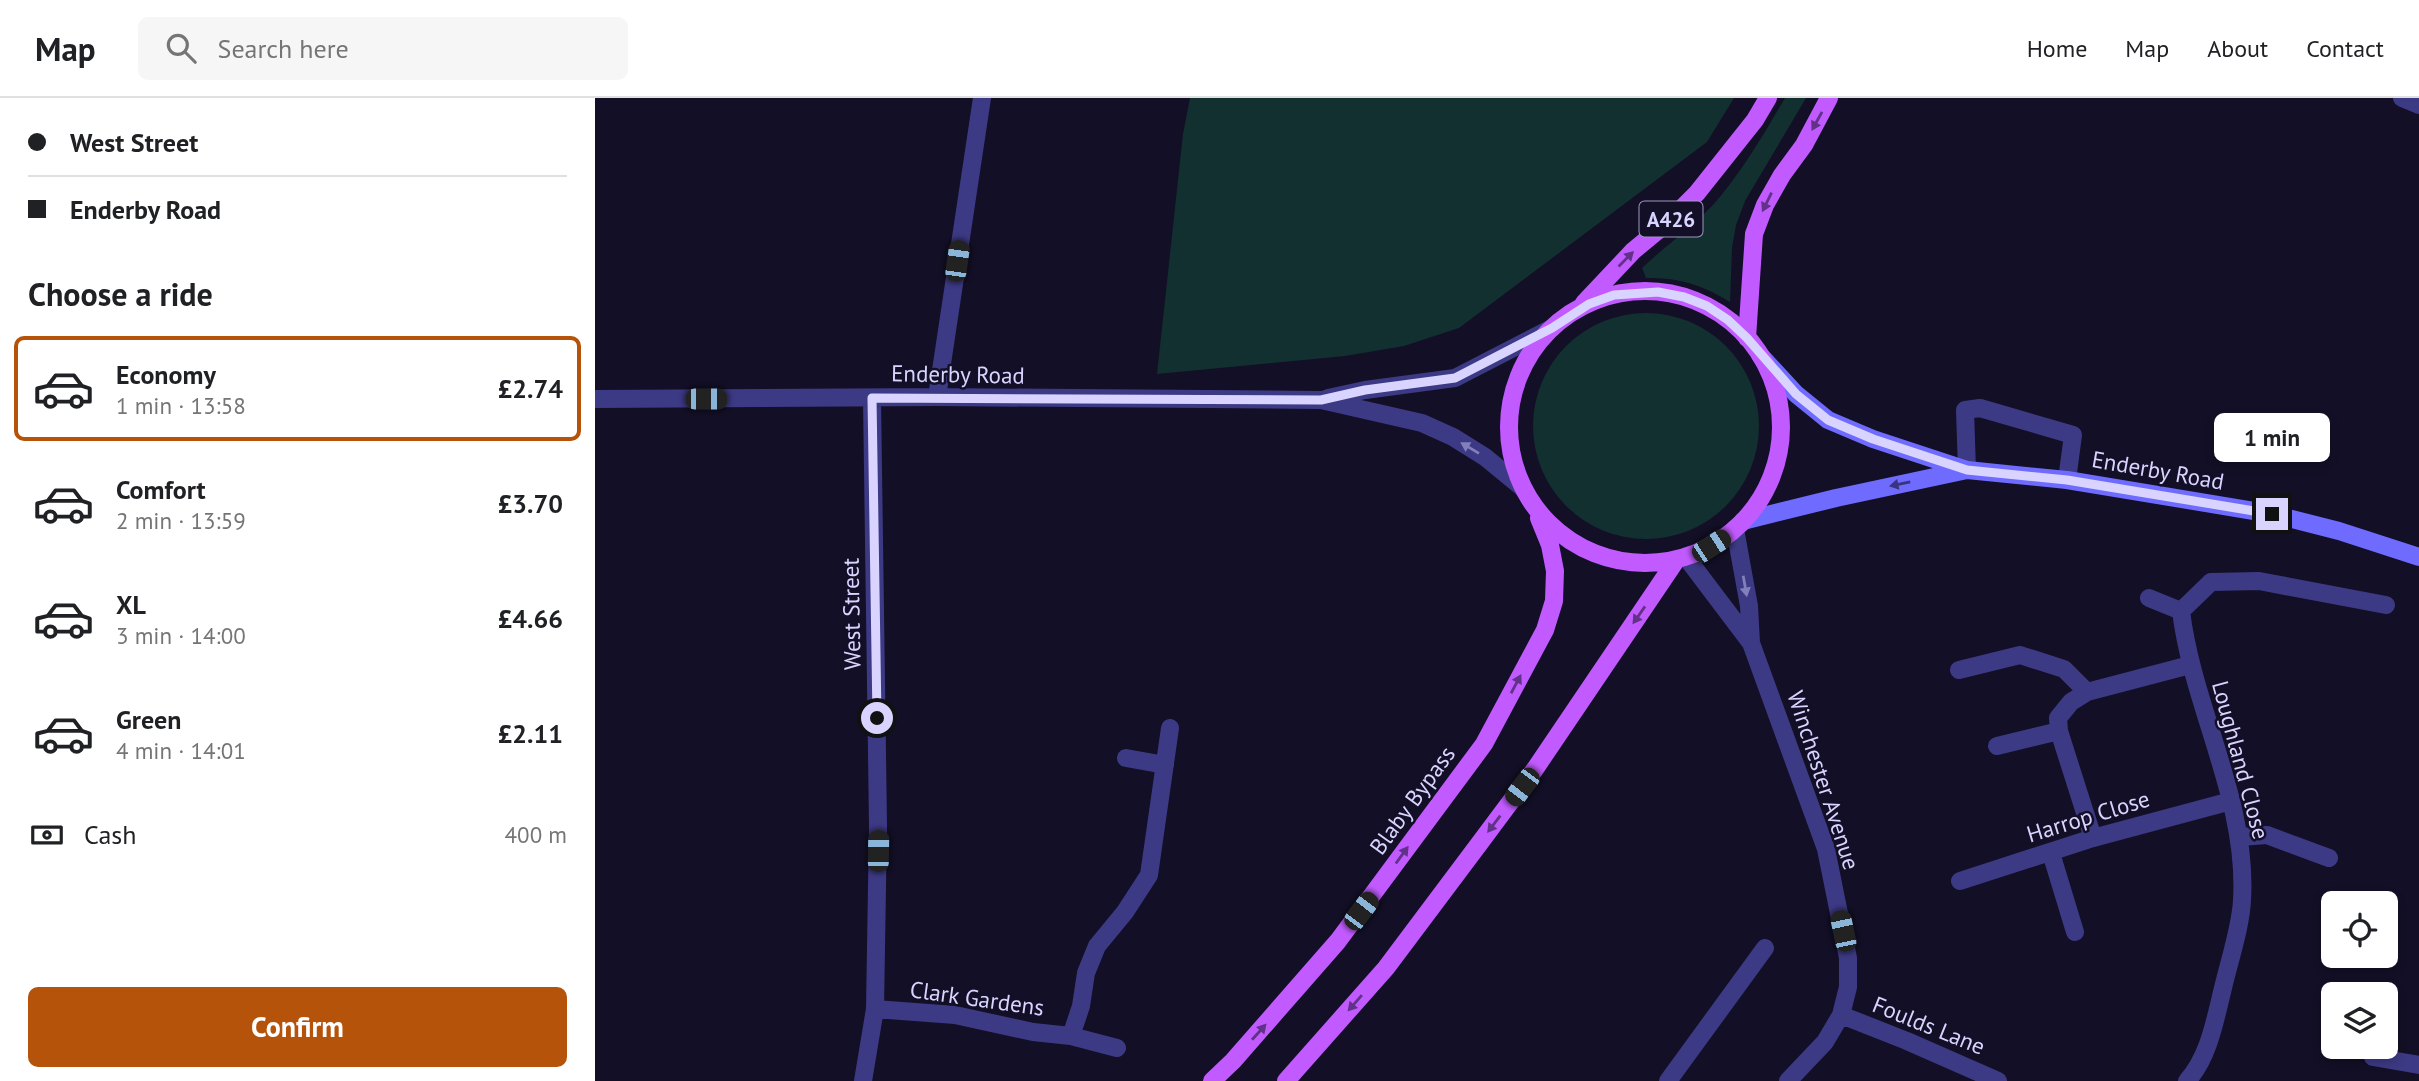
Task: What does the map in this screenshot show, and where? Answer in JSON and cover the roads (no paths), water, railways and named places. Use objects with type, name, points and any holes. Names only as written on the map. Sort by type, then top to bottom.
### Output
[{"type":"main road","name":"A426","points":[[1579,308],[1633,251],[1697,193],[1755,120],[1767,98]]},
{"type":"main road","points":[[1747,338],[1754,234],[1765,205],[1804,145],[1829,98]]},
{"type":"main road","points":[[1760,355],[1778,398],[1781,420],[1776,465],[1767,488],[1739,525],[1711,546],[1681,558],[1637,562],[1612,559],[1565,537],[1535,507],[1515,467],[1511,448],[1510,409],[1514,390],[1533,351],[1552,328],[1579,308],[1614,295],[1658,292],[1684,297],[1707,306],[1728,320],[1796,394],[1828,420],[1873,439],[1967,470]]},
{"type":"main road","points":[[1739,525],[1836,498],[1967,470]]},
{"type":"main road","name":"Enderby Road","points":[[1967,470],[2067,480],[2272,514],[2339,531],[2419,557]]},
{"type":"main road","name":"Blaby Bypass","points":[[1212,1081],[1233,1061],[1338,941],[1484,744],[1545,630],[1554,601],[1555,571],[1550,545],[1535,507]]},
{"type":"main road","points":[[1286,1081],[1386,968],[1535,769],[1681,558]]},
{"type":"street","points":[[937,397],[982,98]]},
{"type":"street","points":[[2402,98],[2419,105]]},
{"type":"street","name":"Enderby Road","points":[[1321,400],[1365,390],[1455,378],[1552,328]]},
{"type":"street","name":"Enderby Road","points":[[595,400],[937,397],[1321,400],[1422,423],[1453,437],[1485,457],[1524,489]]},
{"type":"street","name":"West Street","points":[[863,1081],[875,1010],[878,825],[872,398]]},
{"type":"street","points":[[1967,470],[1965,410],[1980,408],[2073,435],[2067,480]]},
{"type":"street","name":"Winchester Avenue","points":[[1739,525],[1751,643],[1826,849],[1848,958],[1848,987],[1841,1015],[1825,1042],[1788,1081]]},
{"type":"street","name":"Winchester Avenue","points":[[1681,558],[1751,643]]},
{"type":"street","points":[[2148,598],[2181,611],[2211,582],[2259,581],[2386,605]]},
{"type":"street","name":"Loughland Close","points":[[2181,611],[2190,665],[2240,837],[2242,902],[2214,1024],[2198,1069],[2187,1081]]},
{"type":"street","points":[[1959,670],[2020,655],[2064,670],[2087,692]]},
{"type":"street","points":[[2092,838],[2059,731],[2058,718],[2071,702],[2087,692],[2190,665]]},
{"type":"street","name":"Clark Gardens","points":[[1071,1036],[1086,973],[1097,946],[1125,912],[1149,875],[1170,727]]},
{"type":"street","points":[[1997,746],[2059,731]]},
{"type":"street","points":[[1126,758],[1165,765]]},
{"type":"street","name":"Harrop Close","points":[[1960,881],[2092,838],[2231,802]]},
{"type":"street","points":[[2240,837],[2267,835],[2329,858]]},
{"type":"street","points":[[2051,853],[2075,932]]},
{"type":"street","points":[[1670,1080],[1765,948]]},
{"type":"street","name":"Clark Gardens","points":[[875,1010],[955,1015],[1033,1032],[1071,1036],[1117,1048]]},
{"type":"street","name":"Foulds Lane","points":[[1841,1015],[1987,1078]]},
{"type":"street","points":[[2380,1059],[2419,1065]]}]
